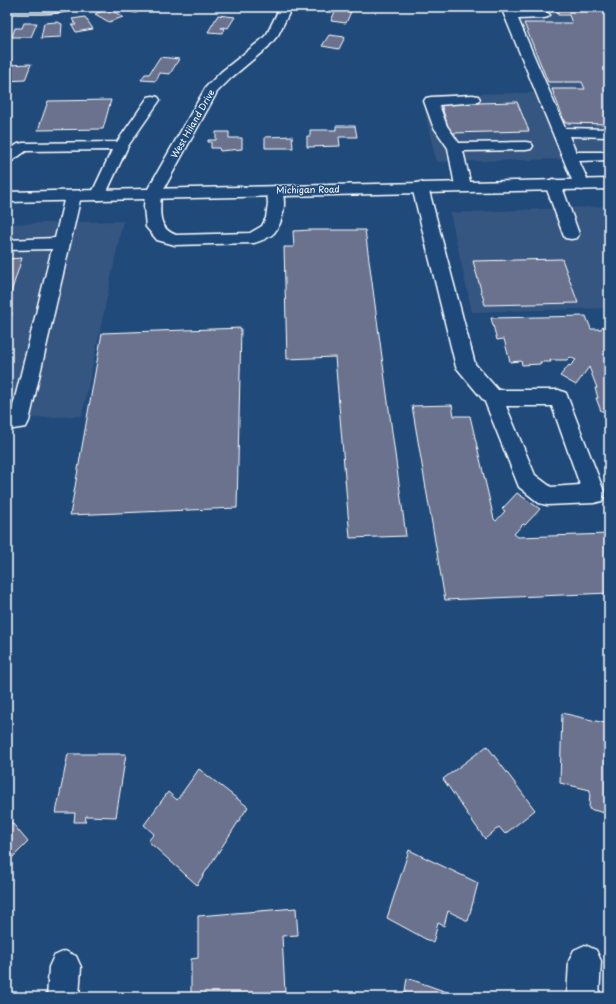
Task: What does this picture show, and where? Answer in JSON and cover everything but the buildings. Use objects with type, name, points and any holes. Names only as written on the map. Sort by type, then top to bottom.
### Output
[{"type":"main road","points":[[7,10],[71,7]]},
{"type":"main road","name":"West Hiland Drive","points":[[153,194],[211,90],[226,75],[264,44],[272,35],[286,7]]},
{"type":"main road","points":[[544,15],[508,11],[582,185]]},
{"type":"main road","points":[[463,186],[455,147],[445,138],[434,115],[430,101],[474,99]]},
{"type":"main road","points":[[99,195],[121,146],[153,100]]},
{"type":"main road","points":[[560,132],[609,133]]},
{"type":"main road","points":[[7,158],[23,147],[121,146]]},
{"type":"main road","points":[[455,147],[526,146]]},
{"type":"main road","points":[[570,157],[609,156]]},
{"type":"main road","points":[[553,184],[571,234]]},
{"type":"main road","name":"Michigan Road","points":[[7,197],[553,184],[609,184]]},
{"type":"main road","points":[[420,187],[466,367],[494,398],[527,481],[548,496],[594,494],[559,398],[494,398]]},
{"type":"main road","points":[[153,194],[152,207],[154,227],[164,236],[175,240],[254,238],[268,229],[274,218],[276,204],[275,191]]},
{"type":"main road","points":[[7,422],[19,421],[73,196]]},
{"type":"main road","points":[[7,245],[62,243]]},
{"type":"main road","points":[[583,997],[585,961]]},
{"type":"shaded area","points":[[502,7],[609,7],[609,158],[436,162],[423,102],[435,94],[534,93]]},
{"type":"shaded area","points":[[609,206],[609,308],[472,312],[450,213]]},
{"type":"shaded area","points":[[123,221],[82,416],[7,419],[7,224]]}]
